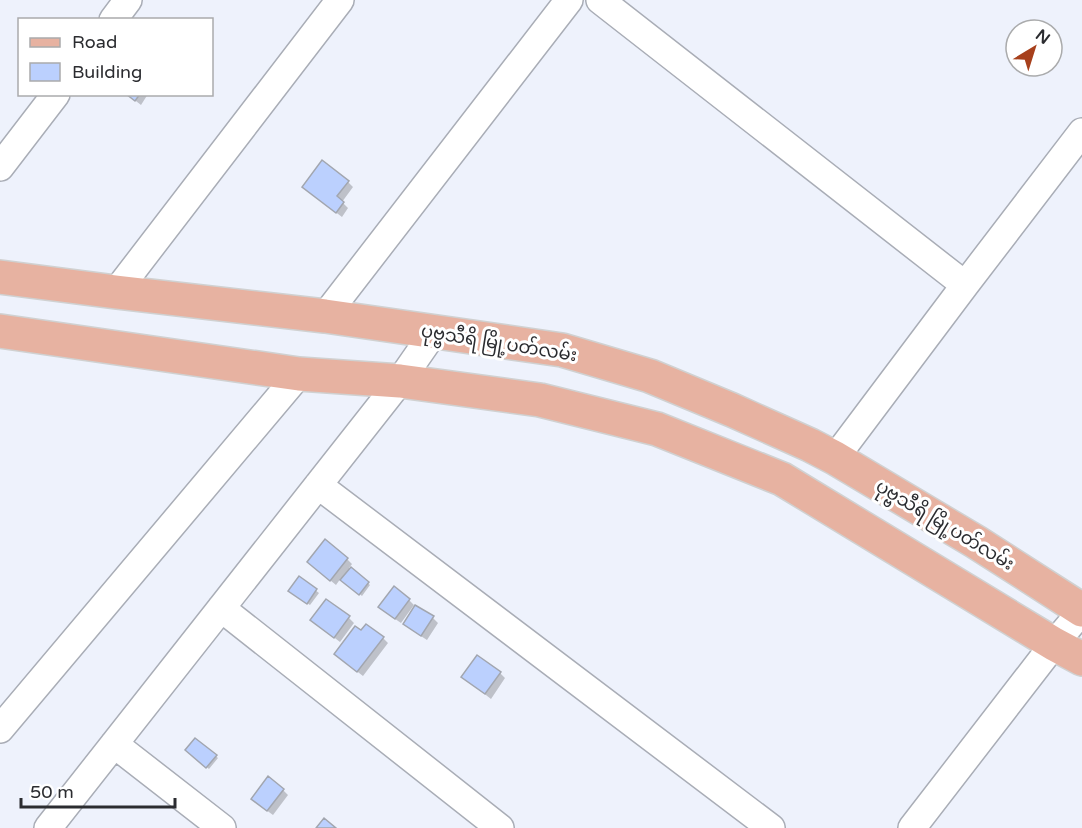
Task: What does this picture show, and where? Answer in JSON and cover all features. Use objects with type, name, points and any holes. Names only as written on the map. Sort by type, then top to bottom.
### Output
[{"type":"main road","name":"ပုဗ္ဗသီရိ မြို့ပတ်လမ်း","points":[[0,277],[325,316],[562,350],[650,376],[732,410],[835,458],[976,542],[1082,610]]},
{"type":"main road","points":[[0,331],[299,374],[400,381],[540,400],[657,429],[782,479],[1082,659]]},
{"type":"street","points":[[114,18],[128,0]]},
{"type":"street","points":[[116,292],[340,0]]},
{"type":"street","points":[[325,316],[569,0]]},
{"type":"street","points":[[600,0],[965,285]]},
{"type":"street","points":[[0,166],[54,96]]},
{"type":"street","points":[[835,458],[965,285],[1078,147]]},
{"type":"street","points":[[48,828],[400,381],[434,332]]},
{"type":"street","points":[[0,729],[299,374]]},
{"type":"street","points":[[318,485],[771,828]]},
{"type":"street","points":[[221,608],[500,828]]},
{"type":"street","points":[[912,828],[1082,610]]},
{"type":"street","points":[[114,744],[222,828]]},
{"type":"building","points":[[129,96],[139,96],[135,101]]},
{"type":"building","points":[[322,160],[349,181],[337,196],[344,202],[336,213],[302,187]]},
{"type":"building","points":[[325,539],[348,558],[330,581],[307,562]]},
{"type":"building","points":[[351,567],[369,582],[359,595],[340,580]]},
{"type":"building","points":[[299,576],[317,589],[307,604],[288,591]]},
{"type":"building","points":[[394,586],[410,599],[395,619],[378,607]]},
{"type":"building","points":[[326,599],[350,616],[334,638],[310,620]]},
{"type":"building","points":[[415,605],[434,616],[421,636],[403,624]]},
{"type":"building","points":[[366,624],[384,637],[357,672],[334,654],[355,626],[361,630]]},
{"type":"building","points":[[477,655],[501,672],[485,694],[461,677]]},
{"type":"building","points":[[195,738],[217,755],[206,768],[185,750]]},
{"type":"building","points":[[268,776],[284,789],[267,811],[251,799]]},
{"type":"building","points":[[324,818],[336,828],[316,828]]}]
